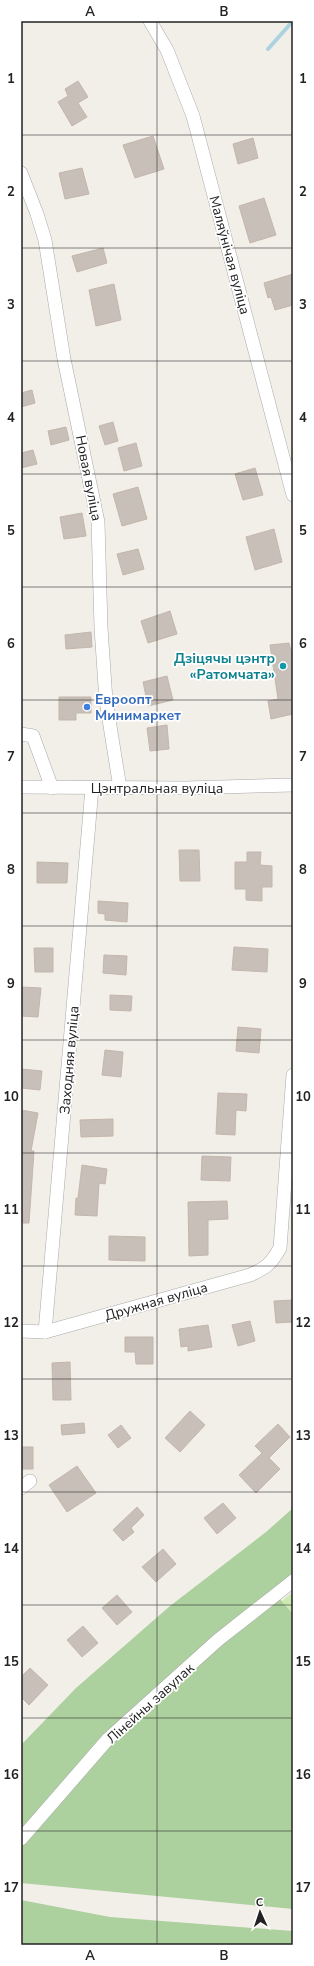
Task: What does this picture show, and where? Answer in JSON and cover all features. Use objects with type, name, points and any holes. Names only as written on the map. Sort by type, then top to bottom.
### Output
[{"type":"street","name":"Маляўнічая вуліца","points":[[150,21],[167,50],[193,116],[293,495]]},
{"type":"street","name":"Новая вуліца","points":[[21,173],[37,214],[45,240],[64,359],[98,522],[101,628],[106,701],[120,788]]},
{"type":"street","points":[[21,734],[33,736],[52,788]]},
{"type":"street","name":"Цэнтральная вуліца","points":[[21,787],[120,788],[293,785]]},
{"type":"street","name":"Заходняя вуліца","points":[[45,1332],[92,788]]},
{"type":"street","name":"Дружная вуліца","points":[[21,1331],[45,1332],[250,1275],[265,1268],[273,1260],[280,1248],[293,1075]]},
{"type":"street","name":"Лінейны завулак","points":[[21,1839],[108,1739],[218,1640],[293,1581]]},
{"type":"green space","points":[[293,1508],[293,1574],[273,1591],[293,1614],[293,1909],[21,1883],[21,1745],[76,1688],[170,1606],[266,1532]]},
{"type":"green space","points":[[293,1592],[293,1614],[282,1601]]},
{"type":"green space","points":[[21,1900],[110,1917],[293,1931],[293,1945],[21,1945]]},
{"type":"building","points":[[78,81],[88,97],[78,103],[87,117],[72,126],[58,102],[68,96],[65,89]]},
{"type":"building","points":[[153,136],[164,169],[135,178],[123,145]]},
{"type":"building","points":[[253,138],[258,158],[238,164],[233,144]]},
{"type":"building","points":[[82,168],[89,194],[65,199],[59,173]]},
{"type":"building","points":[[264,198],[276,235],[250,243],[239,206]]},
{"type":"building","points":[[103,248],[107,263],[77,272],[72,256]]},
{"type":"building","points":[[293,274],[293,305],[275,310],[271,297],[268,298],[264,283]]},
{"type":"building","points":[[114,284],[121,320],[96,326],[89,290]]},
{"type":"building","points":[[32,390],[35,403],[21,407],[21,393]]},
{"type":"building","points":[[113,422],[118,441],[105,445],[99,426]]},
{"type":"building","points":[[66,427],[69,440],[51,445],[48,431]]},
{"type":"building","points":[[136,443],[142,466],[124,471],[118,448]]},
{"type":"building","points":[[33,450],[37,464],[21,468],[21,453]]},
{"type":"building","points":[[255,468],[263,495],[243,500],[235,474]]},
{"type":"building","points":[[138,487],[147,519],[122,526],[113,494]]},
{"type":"building","points":[[82,513],[86,536],[64,539],[60,517]]},
{"type":"building","points":[[274,529],[282,562],[255,570],[246,537]]},
{"type":"building","points":[[138,549],[144,569],[123,575],[117,554]]},
{"type":"building","points":[[170,611],[177,634],[148,643],[141,621]]},
{"type":"building","points":[[91,632],[92,647],[66,649],[65,635]]},
{"type":"building","points":[[289,643],[291,651],[293,651],[293,714],[271,719],[268,701],[278,699],[270,645]]},
{"type":"building","points":[[167,676],[173,700],[148,706],[143,682]]},
{"type":"building","points":[[59,697],[91,697],[91,713],[76,713],[76,720],[59,720]]},
{"type":"building","points":[[167,725],[169,749],[150,751],[147,728]]},
{"type":"building","points":[[179,850],[199,850],[200,881],[180,881]]},
{"type":"building","points":[[247,852],[261,852],[260,865],[272,866],[272,887],[262,887],[262,901],[246,900],[246,889],[235,889],[235,862],[247,862]]},
{"type":"building","points":[[37,862],[68,863],[67,883],[37,883]]},
{"type":"building","points":[[98,901],[128,903],[127,922],[105,920],[105,914],[98,913]]},
{"type":"building","points":[[234,947],[268,949],[267,972],[232,970]]},
{"type":"building","points":[[34,948],[53,948],[53,972],[35,972]]},
{"type":"building","points":[[104,955],[127,956],[126,975],[103,973]]},
{"type":"building","points":[[21,987],[41,988],[38,1017],[21,1016]]},
{"type":"building","points":[[110,995],[132,996],[131,1011],[110,1010]]},
{"type":"building","points":[[238,1027],[261,1029],[259,1053],[236,1051]]},
{"type":"building","points":[[105,1050],[123,1052],[121,1077],[102,1075]]},
{"type":"building","points":[[21,1069],[42,1071],[40,1090],[21,1088]]},
{"type":"building","points":[[218,1093],[247,1094],[246,1111],[236,1110],[235,1135],[216,1134]]},
{"type":"building","points":[[21,1110],[38,1113],[31,1151],[34,1151],[29,1223],[21,1223]]},
{"type":"building","points":[[113,1119],[113,1136],[81,1137],[80,1120]]},
{"type":"building","points":[[202,1156],[231,1157],[230,1181],[201,1180]]},
{"type":"building","points":[[82,1165],[107,1169],[105,1184],[99,1183],[97,1216],[75,1215],[76,1198],[78,1198]]},
{"type":"building","points":[[227,1201],[228,1219],[208,1220],[208,1255],[189,1256],[188,1202]]},
{"type":"building","points":[[109,1236],[145,1237],[145,1261],[109,1260]]},
{"type":"building","points":[[293,1300],[293,1322],[276,1323],[274,1301]]},
{"type":"building","points":[[250,1321],[255,1341],[238,1346],[232,1325]]},
{"type":"building","points":[[208,1325],[212,1347],[188,1351],[188,1346],[181,1347],[179,1329]]},
{"type":"building","points":[[125,1337],[153,1337],[153,1364],[136,1364],[135,1352],[125,1352]]},
{"type":"building","points":[[70,1362],[71,1400],[53,1400],[52,1363]]},
{"type":"building","points":[[190,1411],[205,1425],[180,1452],[165,1438]]},
{"type":"building","points":[[84,1423],[85,1433],[62,1435],[61,1425]]},
{"type":"building","points":[[278,1424],[290,1437],[269,1458],[280,1469],[256,1493],[239,1475],[262,1453],[255,1446]]},
{"type":"building","points":[[121,1425],[131,1438],[118,1448],[108,1435]]},
{"type":"building","points":[[21,1447],[33,1447],[33,1469],[21,1469]]},
{"type":"building","points":[[77,1466],[96,1493],[67,1512],[49,1485]]},
{"type":"building","points":[[223,1503],[236,1518],[217,1534],[204,1518]]},
{"type":"building","points":[[137,1507],[144,1515],[131,1528],[134,1532],[123,1541],[113,1530]]},
{"type":"building","points":[[163,1549],[176,1564],[156,1582],[142,1567]]},
{"type":"building","points":[[117,1595],[132,1612],[117,1625],[102,1608]]},
{"type":"building","points":[[83,1626],[98,1643],[82,1657],[67,1640]]},
{"type":"building","points":[[30,1668],[48,1685],[29,1705],[21,1697],[21,1677]]},
{"type":"waterway","points":[[268,49],[293,21]]},
{"type":"place","name":"Дзіцячы цэнтр «Ратомчата»","points":[[283,666]]},
{"type":"place","name":"Евроопт Минимаркет","points":[[87,707]]}]
